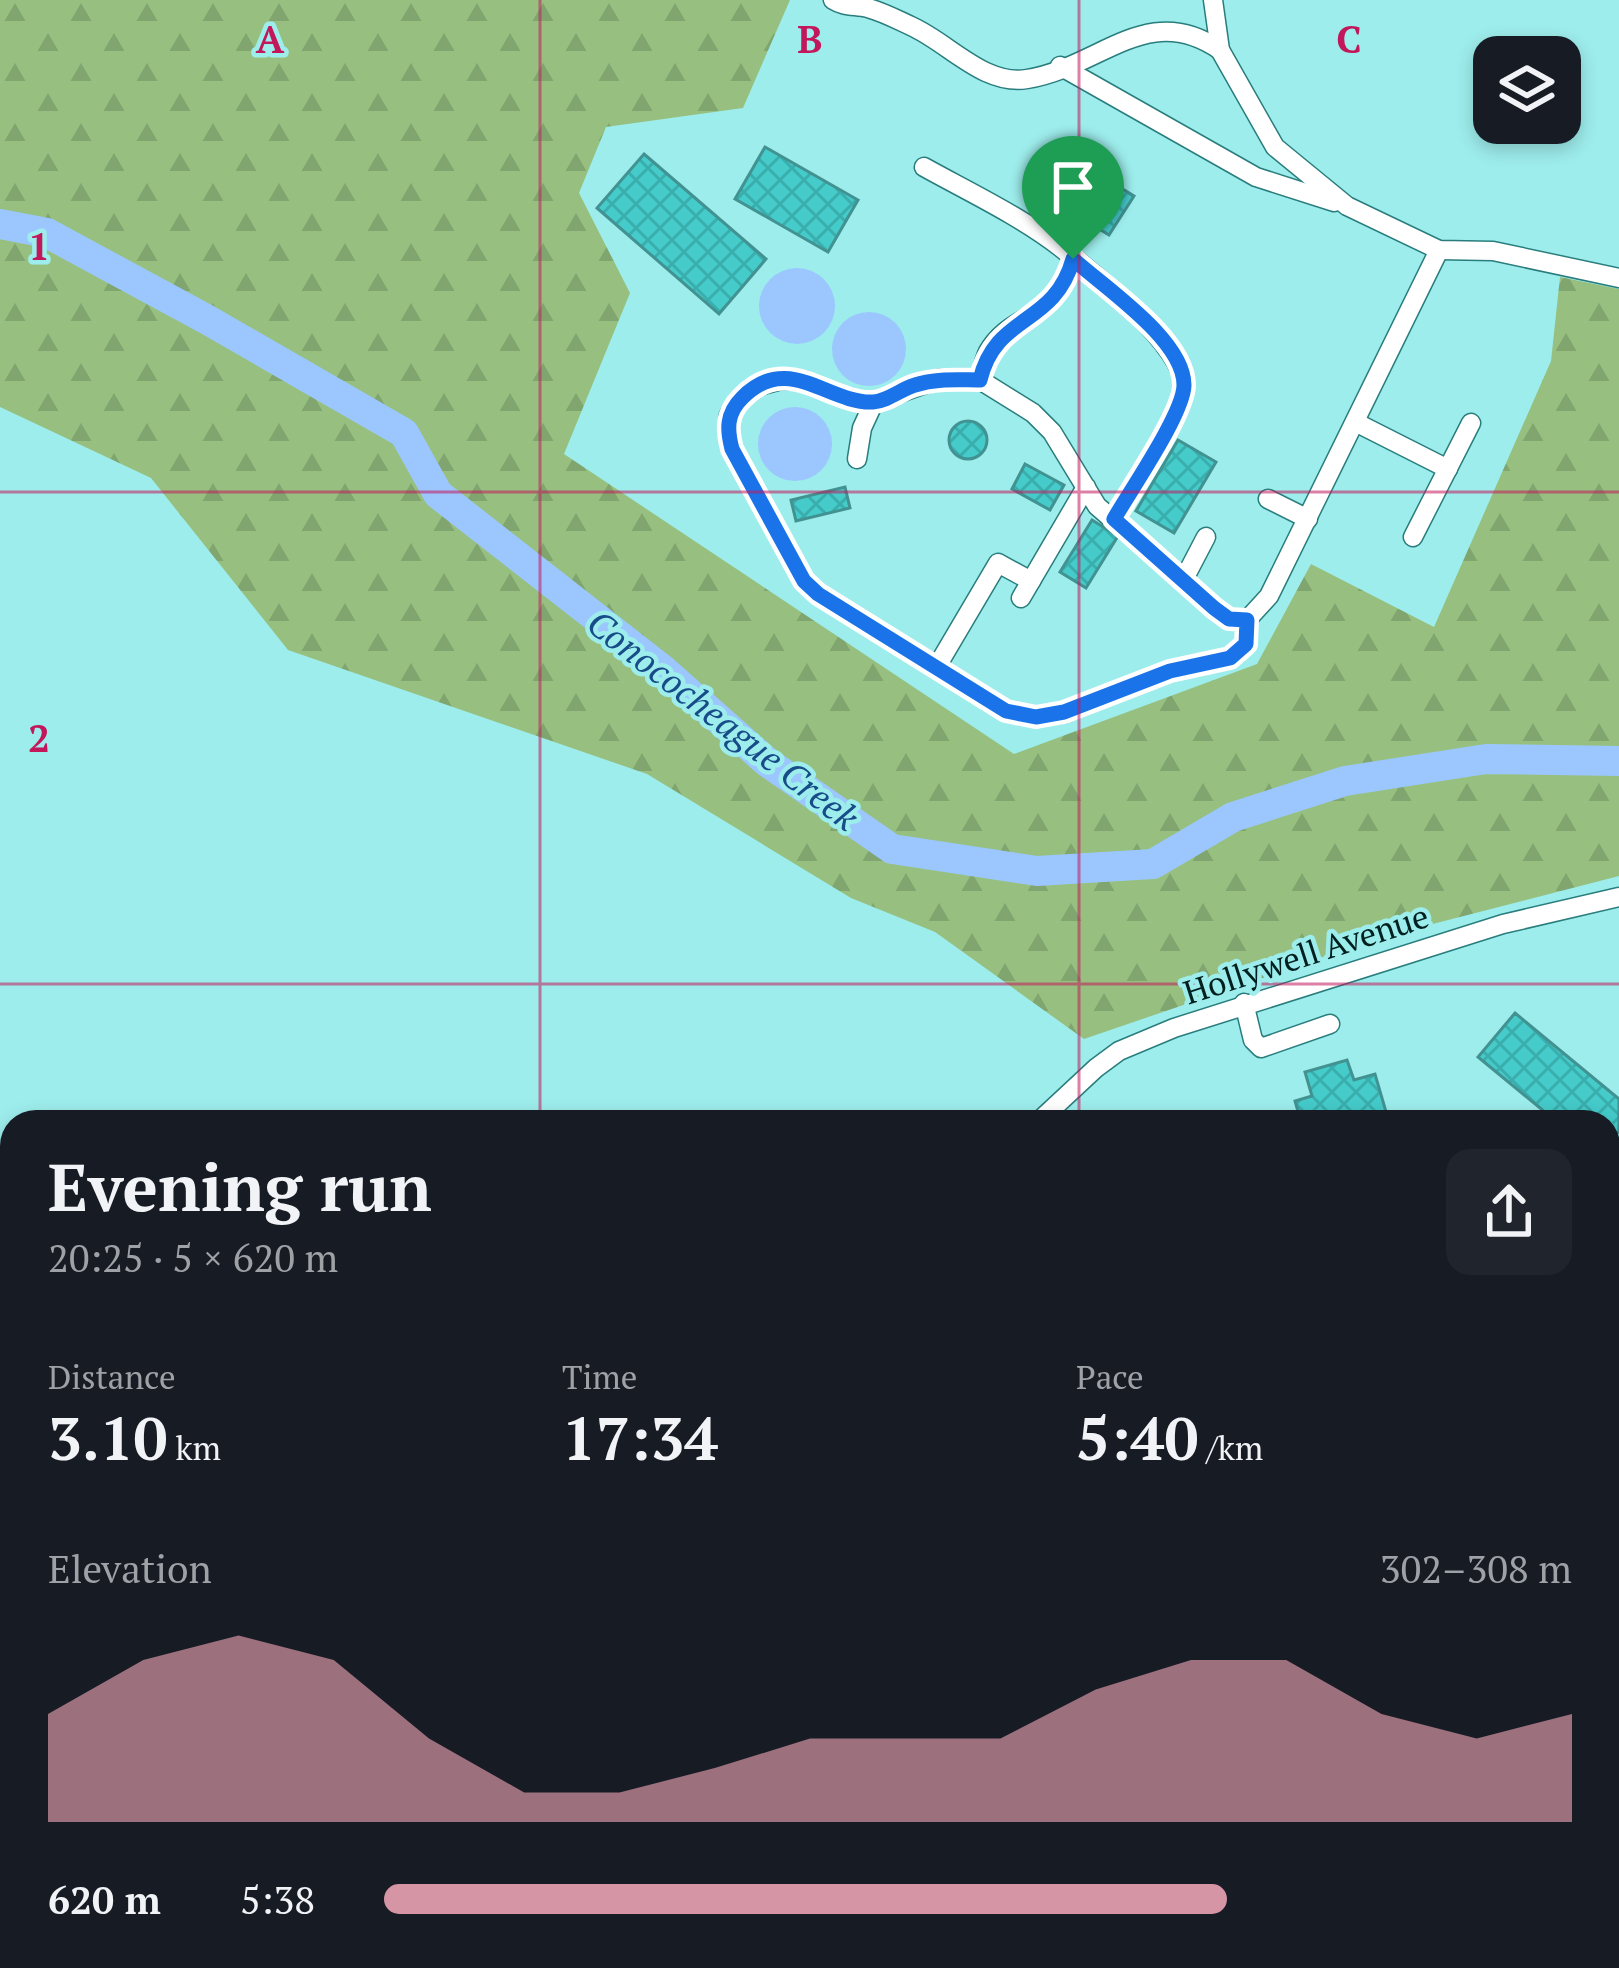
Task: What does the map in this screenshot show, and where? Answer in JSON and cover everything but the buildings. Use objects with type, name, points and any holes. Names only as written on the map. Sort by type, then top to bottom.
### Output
[{"type":"street","points":[[832,0],[871,9],[918,29],[995,78],[1028,79],[1158,20],[1199,30],[1220,50],[1275,147],[1347,206]]},
{"type":"street","points":[[1213,0],[1220,50]]},
{"type":"street","points":[[1060,66],[1256,177],[1347,206],[1439,250],[1492,251],[1619,278]]},
{"type":"street","points":[[924,166],[1017,218],[1073,259],[1169,347],[1181,366],[1185,387],[1178,409],[1114,519]]},
{"type":"street","points":[[1247,620],[1229,619],[1097,506],[1052,432],[1033,413],[980,380],[939,379],[874,402],[854,400],[800,380],[781,380],[755,387],[729,415],[732,449],[804,581],[1006,711],[1050,715],[1170,671],[1230,658],[1246,644],[1247,620],[1270,596],[1439,250]]},
{"type":"street","points":[[980,380],[993,345],[1056,298],[1073,259]]},
{"type":"street","points":[[857,459],[862,428],[874,402]]},
{"type":"street","points":[[1357,423],[1448,469]]},
{"type":"street","points":[[1413,537],[1471,423]]},
{"type":"street","points":[[936,668],[998,563],[1026,589],[1086,487]]},
{"type":"street","points":[[1268,499],[1308,520]]},
{"type":"street","points":[[1183,580],[1206,537]]},
{"type":"street","name":"Hollywell Avenue","points":[[1057,1110],[1119,1051],[1244,1003],[1503,924],[1619,897]]},
{"type":"street","points":[[1244,1003],[1253,1040],[1262,1048],[1330,1024]]},
{"type":"green space","points":[[0,0],[790,0],[743,108],[606,127],[579,193],[630,293],[564,454],[1014,754],[1257,664],[1311,564],[1434,627],[1551,361],[1560,277],[1619,289],[1619,876],[1382,937],[1084,1039],[935,932],[851,898],[647,774],[288,650],[151,478],[0,407]]},
{"type":"water","points":[[797,268],[824,279],[835,306],[824,333],[797,344],[770,333],[759,306],[770,279]]},
{"type":"water","points":[[869,312],[883,314],[895,323],[904,335],[904,363],[895,375],[883,384],[869,386],[855,384],[843,375],[834,363],[832,349],[834,335],[843,323],[855,314]]},
{"type":"water","points":[[795,407],[809,409],[821,418],[830,430],[830,458],[821,470],[809,479],[795,481],[781,479],[769,470],[760,458],[758,444],[760,430],[769,418],[781,409]]},
{"type":"waterway","name":"Conococheague Creek","points":[[0,224],[47,233],[404,433],[438,494],[662,669],[767,762],[892,849],[1037,871],[1153,864],[1233,817],[1345,781],[1486,759],[1619,761]]},
{"type":"route","points":[[1073,259],[1169,347],[1181,366],[1185,387],[1178,409],[1114,519],[1214,608],[1229,619],[1247,620],[1246,644],[1230,658],[1170,671],[1064,712],[1036,717],[1006,711],[804,581],[732,449],[729,415],[755,387],[781,380],[800,380],[854,400],[874,402],[939,379],[980,380],[993,345],[1056,298],[1073,259]]}]
